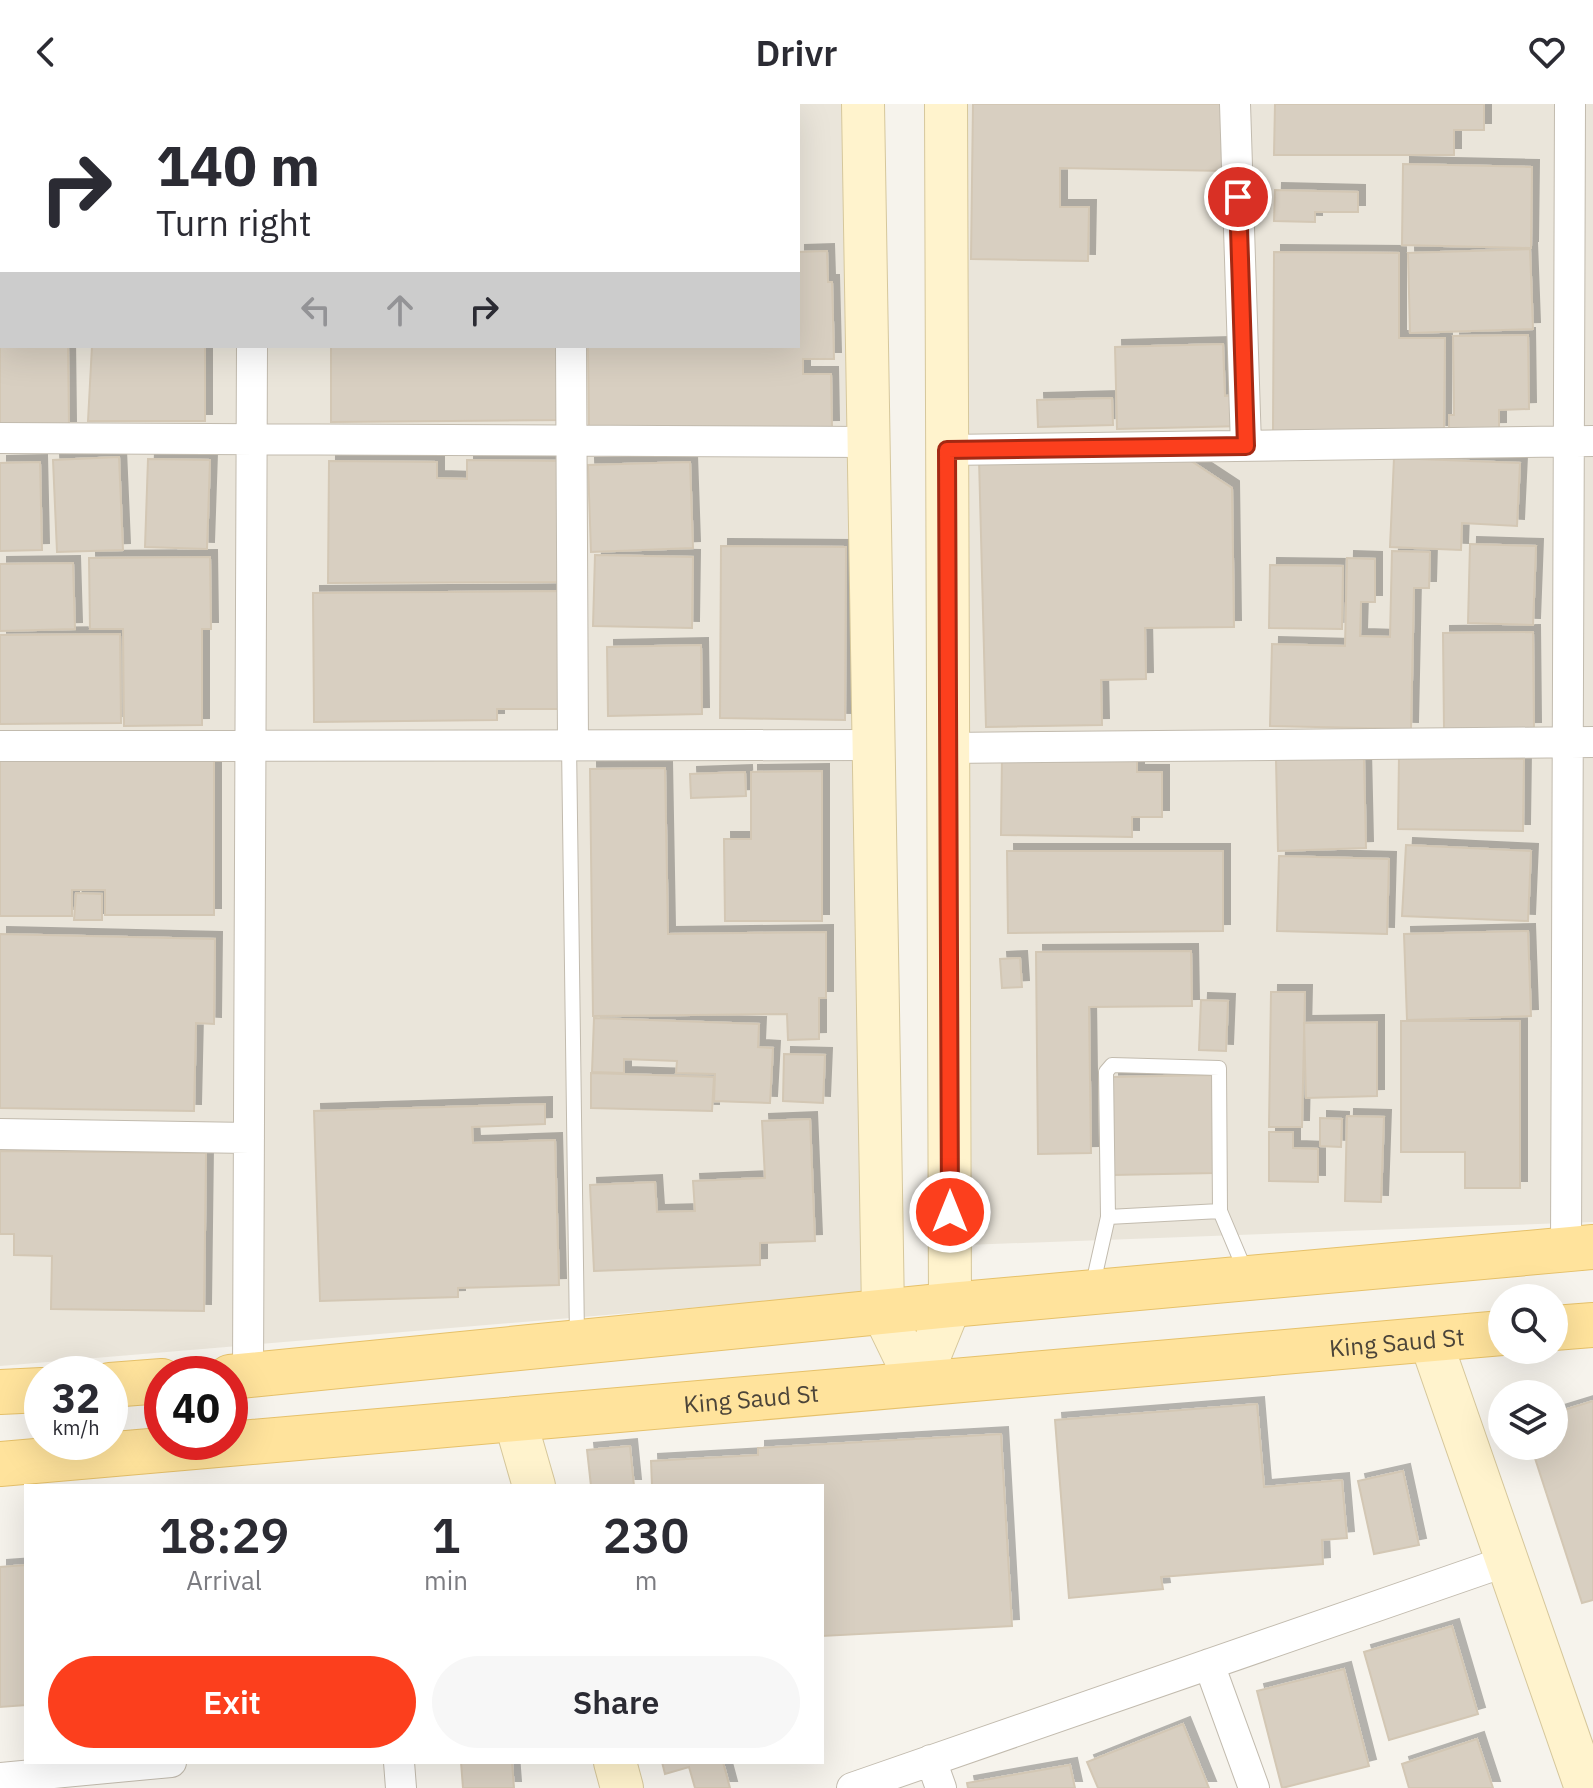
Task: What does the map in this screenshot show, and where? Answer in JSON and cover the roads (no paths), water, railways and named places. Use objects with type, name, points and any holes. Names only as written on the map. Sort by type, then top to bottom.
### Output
[{"type":"main road","points":[[248,1375],[950,1305],[1580,1248]]},
{"type":"main road","points":[[1568,1327],[1593,1325]]},
{"type":"main road","name":"King Saud St","points":[[0,1464],[1488,1334]]},
{"type":"main road","points":[[0,1392],[24,1391]]},
{"type":"street","points":[[863,104],[883,1312],[918,1384]]},
{"type":"street","points":[[918,1384],[950,1305],[946,104]]},
{"type":"street","points":[[1235,104],[1246,446]]},
{"type":"street","points":[[1570,104],[1581,441],[1580,1248]]},
{"type":"street","points":[[240,1356],[249,1138],[252,348]]},
{"type":"street","points":[[571,348],[571,744]]},
{"type":"street","points":[[0,438],[868,442]]},
{"type":"street","points":[[947,450],[1581,441]]},
{"type":"street","points":[[948,748],[1581,742]]},
{"type":"street","points":[[0,746],[251,743],[873,745]]},
{"type":"street","points":[[0,1134],[249,1138]]},
{"type":"street","points":[[1430,1339],[1586,1788]]},
{"type":"street","points":[[515,1420],[533,1484]]},
{"type":"street","points":[[852,1788],[936,1774],[1209,1664],[1507,1561]]},
{"type":"street","points":[[1209,1664],[1254,1788]]},
{"type":"street","points":[[0,1778],[150,1764]]},
{"type":"street","points":[[399,1764],[401,1788]]},
{"type":"street","points":[[616,1764],[622,1788]]},
{"type":"lane","points":[[571,744],[577,1343]]},
{"type":"lane","points":[[1091,1292],[1108,1217],[1106,1072],[1112,1065],[1219,1068],[1220,1211],[1249,1279]]},
{"type":"lane","points":[[1108,1217],[1220,1211]]}]
